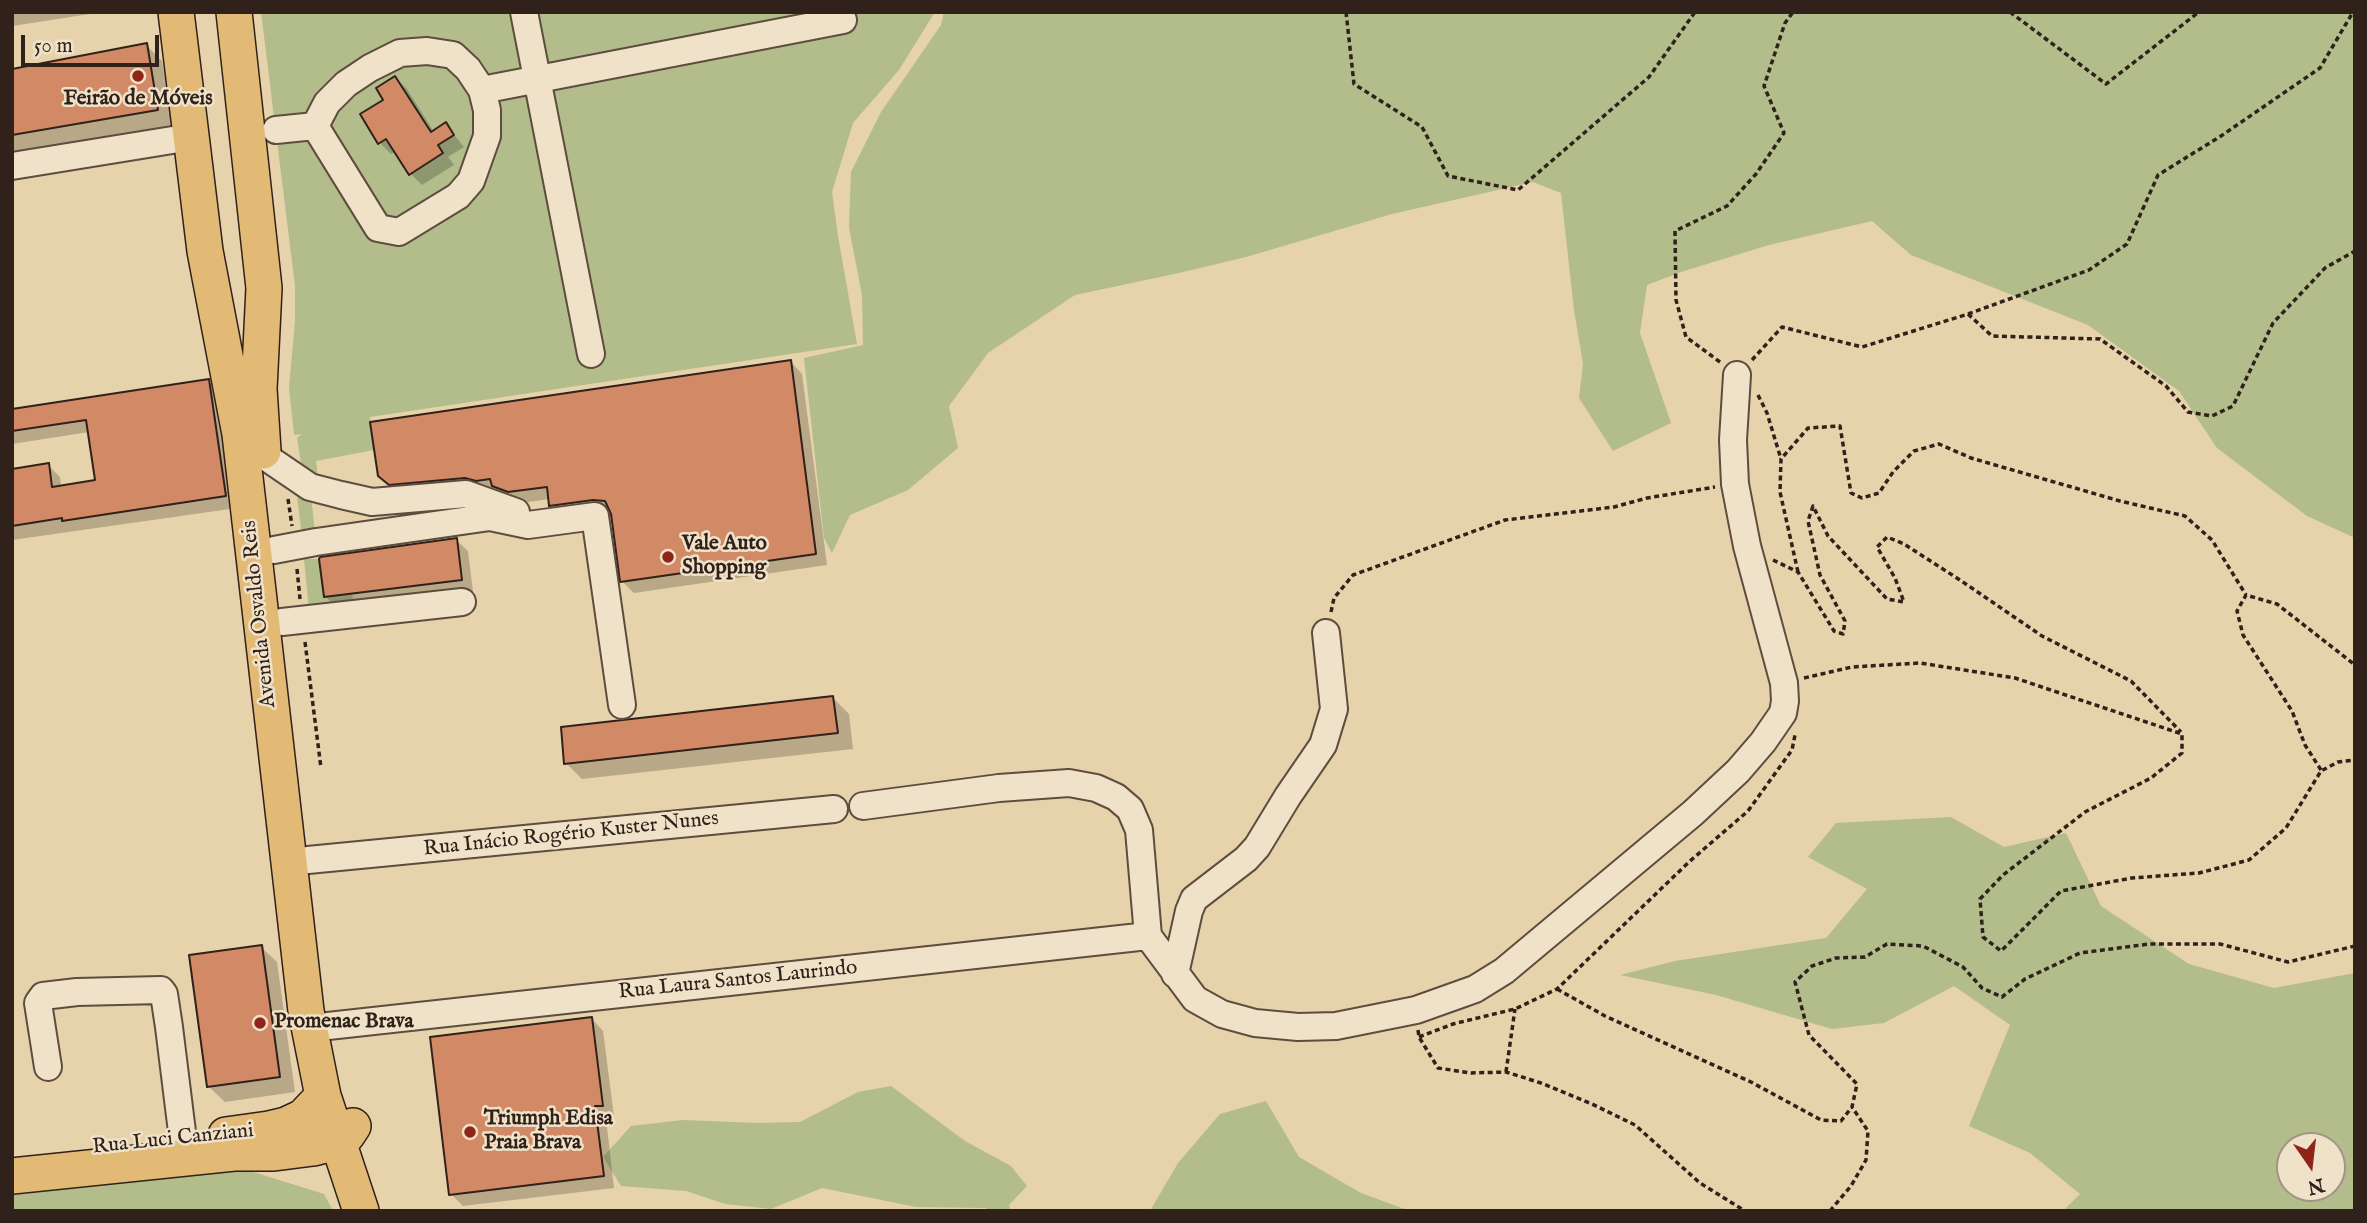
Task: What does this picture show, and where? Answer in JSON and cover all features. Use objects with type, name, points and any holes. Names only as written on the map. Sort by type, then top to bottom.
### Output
[{"type":"main road","name":"Avenida Osvaldo Reis","points":[[176,12],[205,251],[240,435],[306,1011],[323,1096],[345,1133]]},
{"type":"main road","name":"Avenida Osvaldo Reis","points":[[234,12],[264,288],[259,389],[263,455],[308,860],[328,1027],[345,1133],[367,1207]]},
{"type":"main road","points":[[205,251],[229,258],[251,251],[260,242]]},
{"type":"main road","name":"Rua Luci Canziani","points":[[12,1158],[269,1129],[303,1117],[323,1096]]},
{"type":"main road","name":"Rua Luci Canziani","points":[[12,1176],[234,1153],[274,1153],[313,1148],[345,1133]]},
{"type":"main road","name":"Rua Luci Canziani","points":[[274,1153],[317,1170],[367,1207]]},
{"type":"street","points":[[524,12],[591,355]]},
{"type":"street","points":[[482,90],[843,20]]},
{"type":"street","points":[[426,51],[453,55],[468,69],[482,90],[487,110],[487,136],[471,181],[458,196],[399,232],[378,228],[315,126],[327,103],[346,83],[400,53],[426,51]]},
{"type":"street","points":[[276,130],[315,126]]},
{"type":"street","points":[[12,166],[191,137]]},
{"type":"street","points":[[863,806],[999,788],[1069,783],[1096,788],[1116,797],[1130,809],[1139,830],[1148,936],[1195,999],[1222,1014],[1255,1023],[1298,1027],[1336,1026],[1416,1010],[1475,989],[1504,971],[1693,813],[1738,771],[1783,713],[1785,701],[1797,683],[1747,546],[1735,484],[1733,440],[1737,375]]},
{"type":"street","points":[[263,455],[310,487],[372,502],[466,494],[528,525],[595,516],[622,705]]},
{"type":"street","points":[[274,550],[490,517],[501,513]]},
{"type":"street","points":[[282,622],[462,602]]},
{"type":"street","points":[[1175,974],[1194,899],[1246,859],[1257,847],[1324,745],[1334,709],[1326,633]]},
{"type":"street","name":"Rua Inácio Rogério Kuster Nunes","points":[[308,860],[834,809]]},
{"type":"street","name":"Rua Laura Santos Laurindo","points":[[328,1027],[1148,936]]},
{"type":"street","points":[[48,1067],[38,1003],[43,996],[77,992],[160,990],[164,994],[183,1140]]},
{"type":"path","points":[[1346,12],[1354,84],[1422,127],[1448,176],[1518,190],[1648,77],[1695,12]]},
{"type":"path","points":[[1793,12],[1785,23],[1764,86],[1784,133],[1756,174],[1727,206],[1675,231],[1676,300],[1686,337],[1752,384],[1766,413],[1781,459],[1780,492],[1798,572],[1834,631],[1843,634],[1845,621],[1820,575],[1808,521],[1813,506],[1828,536],[1887,599],[1904,602],[1895,578],[1877,547],[1887,537],[1904,544],[2042,636],[2131,681],[2182,734],[2182,753],[2151,778],[2085,812],[2003,875],[1980,899],[1983,937],[2001,951],[2061,891],[2132,878],[2199,873],[2249,860],[2286,828],[2321,771],[2338,762],[2355,760]]},
{"type":"path","points":[[2010,12],[2106,84],[2199,12]]},
{"type":"path","points":[[1737,375],[1782,327],[1862,347],[1968,314],[2090,270],[2127,244],[2158,175],[2221,136],[2320,68],[2352,12]]},
{"type":"path","points":[[1968,314],[1992,336],[2100,340],[2166,386],[2188,412],[2213,416],[2233,406],[2273,323],[2325,268],[2355,251]]},
{"type":"path","points":[[1781,459],[1808,428],[1840,426],[1852,493],[1862,498],[1879,494],[1893,472],[1914,451],[1939,444],[1971,458],[2120,501],[2185,516],[2212,540],[2246,595],[2277,604],[2355,665]]},
{"type":"path","points":[[1326,633],[1334,598],[1353,575],[1505,520],[1614,507],[1647,498],[1735,484]]},
{"type":"path","points":[[1747,546],[1798,572]]},
{"type":"path","points":[[2246,595],[2237,611],[2243,635],[2292,711],[2305,745],[2321,771]]},
{"type":"path","points":[[1797,683],[1852,667],[1920,663],[2015,678],[2182,734]]},
{"type":"path","points":[[1419,1037],[1453,1024],[1516,1009],[1557,989],[1680,870],[1748,811],[1792,750],[1796,726]]},
{"type":"path","points":[[1557,989],[1605,1016],[1752,1082],[1821,1120],[1840,1121],[1852,1107],[1857,1084],[1808,1035],[1794,982],[1812,966],[1836,958],[1865,957],[1887,944],[1923,946],[1963,967],[1982,988],[2002,997],[2025,979],[2080,953],[2148,944],[2220,944],[2288,962],[2355,946]]},
{"type":"path","points":[[1506,1072],[1516,1009]]},
{"type":"path","points":[[1416,1010],[1419,1037],[1438,1068],[1471,1073],[1506,1072],[1541,1083],[1635,1125],[1700,1183],[1745,1211]]},
{"type":"path","points":[[1830,1211],[1851,1186],[1866,1160],[1868,1131],[1852,1107]]},
{"type":"green space","points":[[261,12],[935,12],[899,70],[853,123],[832,192],[857,344],[370,417],[374,450],[316,461],[318,478],[302,470],[297,438],[302,434],[294,435],[289,388],[295,286]],"holes":[[[396,76],[431,132],[446,123],[438,145],[443,153],[409,174],[386,139],[378,143],[360,115],[383,100],[376,88]]]},
{"type":"green space","points":[[944,12],[2355,12],[2355,538],[2307,516],[2217,448],[2179,391],[2088,325],[1911,255],[1872,221],[1769,245],[1647,285],[1640,333],[1671,423],[1613,451],[1579,398],[1583,364],[1561,193],[1533,182],[1392,214],[1246,257],[1075,295],[988,353],[949,406],[958,448],[908,490],[850,515],[832,553],[824,538],[804,358],[863,345],[862,295],[849,228],[851,172],[881,112],[941,25]]},
{"type":"green space","points":[[297,495],[311,495],[315,534],[302,538]]},
{"type":"green space","points":[[304,559],[319,559],[324,597],[352,594],[354,604],[309,610]]},
{"type":"green space","points":[[1951,817],[2004,847],[2066,833],[2101,906],[2189,964],[2274,988],[2355,973],[2355,1211],[2063,1211],[2080,1194],[2030,1153],[1969,1126],[2010,1025],[1954,986],[1884,1023],[1832,1029],[1716,995],[1620,975],[1675,961],[1826,938],[1867,889],[1808,857],[1836,823]]},
{"type":"green space","points":[[891,1086],[965,1141],[1011,1166],[1027,1186],[1009,1205],[1011,1211],[916,1207],[822,1188],[771,1209],[725,1204],[686,1191],[621,1186],[603,1157],[631,1126],[683,1120],[800,1122],[858,1092]]},
{"type":"green space","points":[[1266,1101],[1299,1157],[1361,1193],[1410,1211],[1150,1211],[1178,1163],[1220,1114]]},
{"type":"green space","points":[[247,1170],[324,1194],[333,1211],[12,1211],[12,1195]]},
{"type":"building","points":[[147,43],[158,110],[12,135],[12,69]]},
{"type":"building","points":[[395,76],[431,132],[446,122],[454,135],[438,145],[443,153],[409,175],[386,139],[378,144],[360,114],[383,100],[376,88]]},
{"type":"building","points":[[791,360],[816,554],[620,582],[611,514],[605,501],[549,506],[547,487],[508,492],[492,486],[490,479],[476,481],[465,478],[389,485],[378,476],[370,422]]},
{"type":"building","points":[[209,379],[226,496],[12,526],[12,469],[49,463],[52,487],[95,480],[86,420],[12,431],[12,409]]},
{"type":"building","points":[[457,538],[462,580],[324,597],[320,557]]},
{"type":"building","points":[[833,696],[838,733],[564,764],[561,727]]},
{"type":"building","points":[[262,945],[280,1077],[207,1087],[189,955]]},
{"type":"building","points":[[592,1017],[603,1106],[595,1106],[604,1176],[449,1195],[430,1037]]},
{"type":"place","name":"Feirão de Móveis","points":[[138,76]]},
{"type":"place","name":"Vale Auto Shopping","points":[[668,557]]},
{"type":"place","name":"Promenac Brava","points":[[260,1023]]},
{"type":"place","name":"Triumph Edisa Praia Brava","points":[[470,1132]]}]
